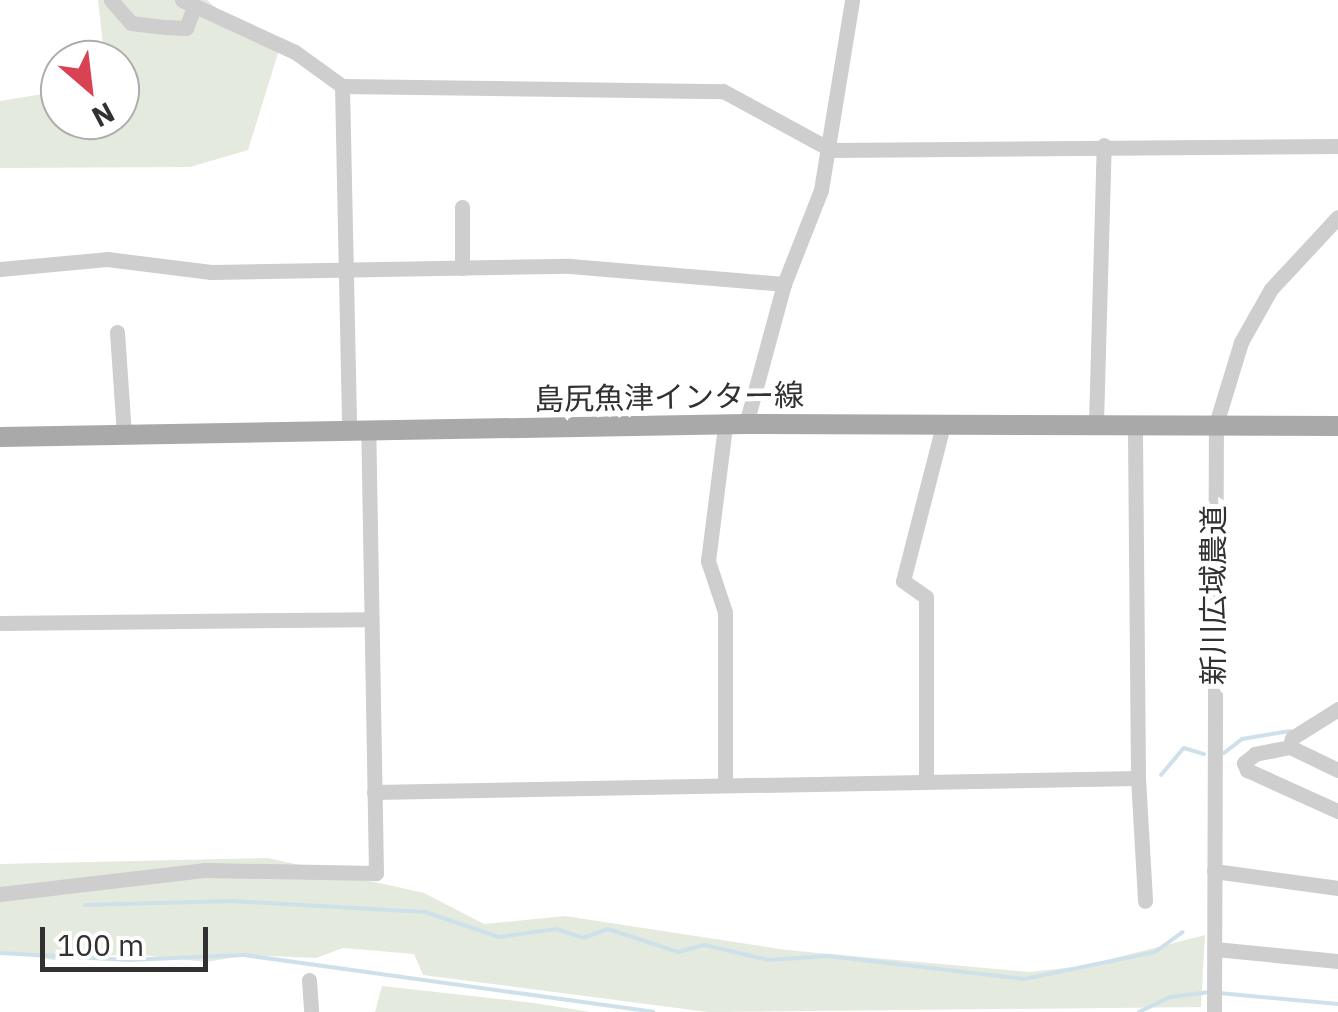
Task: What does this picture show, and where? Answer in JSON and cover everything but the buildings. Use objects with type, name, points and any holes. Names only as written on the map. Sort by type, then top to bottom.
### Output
[{"type":"main road","name":"島尻魚津インター線","points":[[0,437],[735,425],[1338,426]]},
{"type":"street","points":[[112,0],[131,23],[186,28],[187,5],[296,52],[342,86],[723,91],[831,150],[1338,146]]},
{"type":"street","points":[[725,786],[725,612],[708,561],[735,425],[831,150],[852,0]]},
{"type":"street","points":[[0,894],[204,870],[376,873],[370,619],[345,270],[342,86]]},
{"type":"street","points":[[1096,423],[1104,145]]},
{"type":"street","points":[[462,207],[462,268]]},
{"type":"street","name":"新川広域農道","points":[[1214,999],[1216,424],[1241,342],[1270,289],[1337,221]]},
{"type":"street","points":[[0,270],[106,259],[211,272],[570,266],[784,284]]},
{"type":"street","points":[[117,332],[124,435]]},
{"type":"street","points":[[1134,424],[1138,778],[1145,901]]},
{"type":"street","points":[[926,782],[926,597],[902,582],[943,425]]},
{"type":"street","points":[[0,623],[370,619]]},
{"type":"street","points":[[1290,747],[1292,738],[1338,709]]},
{"type":"street","points":[[1338,770],[1290,747],[1248,758],[1247,770],[1338,811]]},
{"type":"street","points":[[374,792],[1138,778]]},
{"type":"street","points":[[1214,871],[1338,888]]},
{"type":"street","points":[[1215,948],[1338,961]]},
{"type":"street","points":[[309,980],[310,1012]]},
{"type":"shaded area","points":[[98,0],[207,0],[249,37],[279,50],[248,150],[190,167],[0,168],[0,101],[40,94],[40,140],[140,140],[140,40],[103,40]]},
{"type":"shaded area","points":[[268,858],[424,893],[484,924],[565,916],[786,950],[1029,972],[1084,966],[1205,935],[1201,1007],[708,1012],[423,975],[414,954],[343,948],[316,958],[247,955],[207,962],[132,954],[53,960],[0,951],[0,864]]},
{"type":"shaded area","points":[[382,986],[534,1003],[590,1012],[375,1012]]},
{"type":"waterway","points":[[1224,753],[1242,739],[1290,731]]},
{"type":"waterway","points":[[1161,775],[1184,748],[1204,754]]},
{"type":"waterway","points":[[85,905],[232,901],[425,912],[499,937],[556,929],[583,938],[608,929],[678,952],[704,945],[769,960],[828,956],[1024,979],[1155,952],[1183,932]]},
{"type":"waterway","points":[[0,953],[129,960],[244,955],[653,1012]]},
{"type":"waterway","points":[[1139,1012],[1170,997],[1210,992]]},
{"type":"waterway","points":[[1219,993],[1338,1004]]}]
